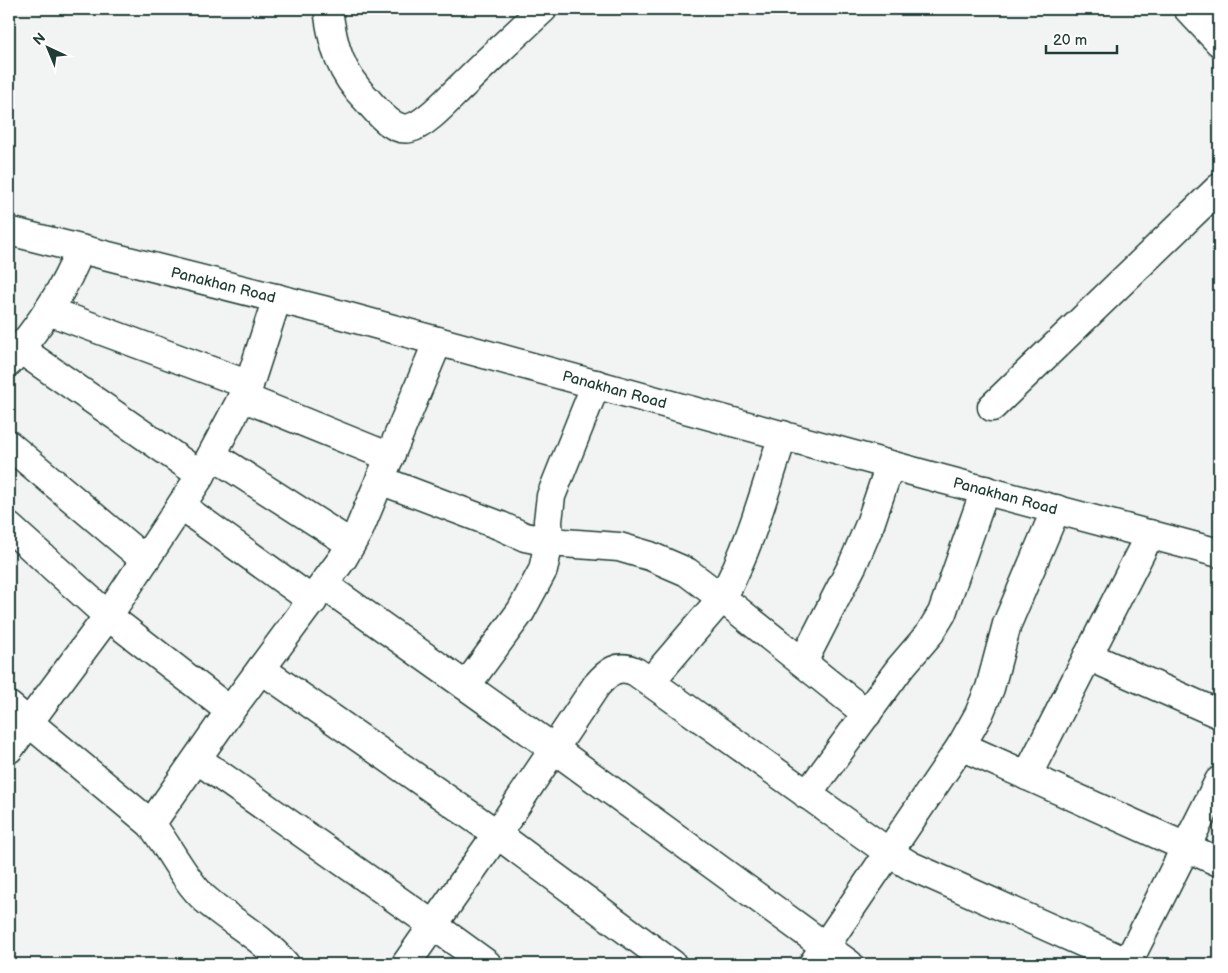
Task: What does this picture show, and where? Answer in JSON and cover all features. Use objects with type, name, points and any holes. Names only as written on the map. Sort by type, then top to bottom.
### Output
[{"type":"street","points":[[328,9],[336,49],[347,77],[388,122],[398,127],[410,128],[422,122],[442,105],[542,9]]},
{"type":"street","points":[[1188,9],[1219,42]]},
{"type":"street","points":[[992,408],[1219,188]]},
{"type":"street","name":"Panakhan Road","points":[[9,231],[278,298],[1219,553]]},
{"type":"street","points":[[80,250],[66,284],[49,311],[15,356],[206,465],[351,544]]},
{"type":"street","points":[[9,749],[19,715],[108,616],[206,465],[246,391],[278,298]]},
{"type":"street","points":[[49,311],[246,391],[385,468],[525,537],[549,542],[619,547],[650,556],[687,572],[867,714]]},
{"type":"street","points":[[151,824],[230,711],[343,558],[359,530],[438,341]]},
{"type":"street","points":[[466,686],[520,611],[543,570],[549,542],[548,521],[551,496],[596,384]]},
{"type":"street","points":[[650,682],[722,598],[746,548],[782,435]]},
{"type":"street","points":[[9,445],[145,560]]},
{"type":"street","points":[[803,662],[870,524],[890,465]]},
{"type":"street","points":[[807,795],[900,668],[930,633],[942,613],[985,490]]},
{"type":"street","points":[[180,506],[466,686],[553,748],[819,955],[849,964]]},
{"type":"street","points":[[819,955],[961,746],[979,714],[990,688],[1007,624],[1056,509]]},
{"type":"street","points":[[9,527],[108,616],[230,711]]},
{"type":"street","points":[[1028,776],[1150,534]]},
{"type":"street","points":[[1088,656],[1219,714]]},
{"type":"street","points":[[406,964],[596,686],[604,677],[615,670],[626,667],[636,672],[888,852],[911,866],[1129,964],[1219,781]]},
{"type":"street","points":[[261,669],[496,834],[672,964]]},
{"type":"street","points":[[19,715],[151,824],[164,840],[195,888],[205,899],[271,950],[285,964]]},
{"type":"street","points":[[961,746],[1219,862]]},
{"type":"street","points":[[197,759],[433,924],[486,964]]}]
